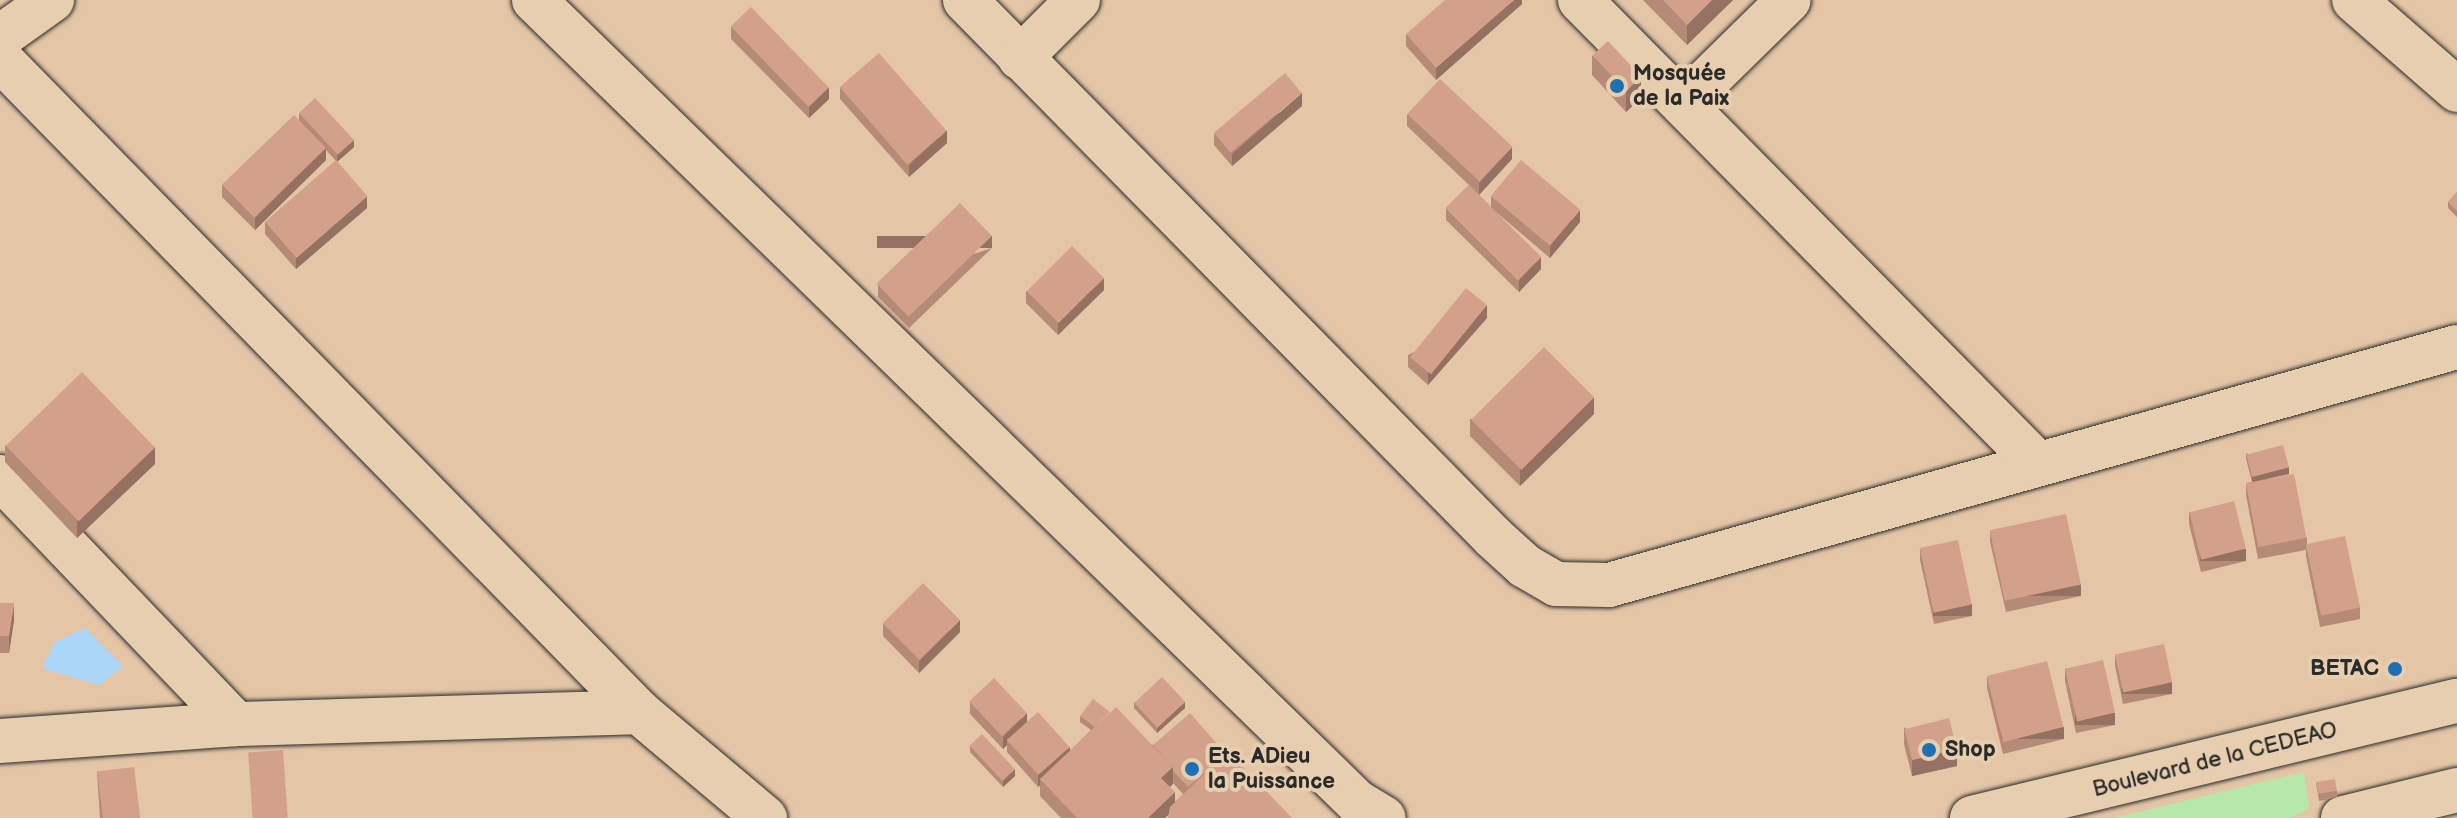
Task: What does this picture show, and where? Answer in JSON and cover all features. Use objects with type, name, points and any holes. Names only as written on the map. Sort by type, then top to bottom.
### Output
[{"type":"street","points":[[0,37],[52,0]]},
{"type":"street","points":[[534,0],[1357,802],[1384,818]]},
{"type":"street","points":[[965,0],[1493,537],[1525,566],[1556,584],[1609,585],[2036,462],[2457,347]]},
{"type":"street","points":[[1020,58],[1078,0]]},
{"type":"street","points":[[1580,0],[2036,462]]},
{"type":"street","points":[[1683,104],[1789,0]]},
{"type":"street","points":[[2354,0],[2457,90]]},
{"type":"street","points":[[0,59],[639,712],[765,818]]},
{"type":"street","points":[[0,477],[236,724]]},
{"type":"street","name":"Boulevard de la CEDEAO","points":[[1972,818],[2457,701]]},
{"type":"street","points":[[0,741],[236,724],[639,712]]},
{"type":"street","points":[[2343,818],[2457,790]]},
{"type":"green space","points":[[2304,772],[2309,808],[2291,818],[2114,818]]},
{"type":"water","points":[[85,628],[123,666],[99,685],[42,668],[55,642]]},
{"type":"building","points":[[1445,0],[1514,0],[1436,68],[1406,34]]},
{"type":"building","points":[[1663,0],[1712,0],[1687,25]]},
{"type":"building","points":[[751,7],[829,88],[809,107],[731,26]]},
{"type":"building","points":[[1608,41],[1641,77],[1626,91],[1593,55]]},
{"type":"building","points":[[879,53],[947,131],[907,165],[840,87]]},
{"type":"building","points":[[1285,73],[1302,93],[1230,153],[1214,133]]},
{"type":"building","points":[[1440,79],[1512,147],[1480,182],[1407,114]]},
{"type":"building","points":[[315,98],[354,140],[338,155],[299,113]]},
{"type":"building","points":[[294,115],[326,148],[254,218],[222,184]]},
{"type":"building","points":[[336,160],[367,196],[297,258],[265,222]]},
{"type":"building","points":[[1521,160],[1580,209],[1550,245],[1491,196]]},
{"type":"building","points":[[1469,185],[1541,257],[1518,280],[1446,208]]},
{"type":"building","points":[[2457,192],[2457,211],[2448,202]]},
{"type":"building","points":[[960,203],[992,236],[909,317],[877,284]]},
{"type":"building","points":[[1072,246],[1104,278],[1059,323],[1027,291]]},
{"type":"building","points":[[1466,288],[1487,305],[1431,374],[1410,357]]},
{"type":"building","points":[[1544,347],[1594,397],[1521,470],[1471,420]]},
{"type":"building","points":[[82,372],[155,448],[79,521],[6,446]]},
{"type":"building","points":[[2283,445],[2289,467],[2252,477],[2246,455]]},
{"type":"building","points":[[2294,474],[2306,538],[2258,547],[2246,483]]},
{"type":"building","points":[[2234,501],[2246,549],[2201,560],[2189,512]]},
{"type":"building","points":[[2066,514],[2081,584],[2005,601],[1990,530]]},
{"type":"building","points":[[2345,536],[2360,607],[2321,616],[2306,544]]},
{"type":"building","points":[[1958,540],[1972,605],[1934,613],[1920,548]]},
{"type":"building","points":[[923,583],[960,620],[919,660],[883,623]]},
{"type":"building","points":[[0,603],[14,603],[9,636],[0,636]]},
{"type":"building","points":[[2164,644],[2172,682],[2123,693],[2115,654]]},
{"type":"building","points":[[2103,660],[2115,713],[2077,721],[2065,669]]},
{"type":"building","points":[[2047,661],[2063,727],[2003,742],[1987,676]]},
{"type":"building","points":[[1162,677],[1185,702],[1157,728],[1134,703]]},
{"type":"building","points":[[994,678],[1027,713],[1002,736],[969,701]]},
{"type":"building","points":[[1093,699],[1110,712],[1095,727],[1080,716]]},
{"type":"building","points":[[1116,707],[1173,767],[1161,778],[1175,792],[1148,818],[1077,818],[1040,779]]},
{"type":"building","points":[[1038,712],[1069,747],[1038,775],[1007,740]]},
{"type":"building","points":[[1190,713],[1226,754],[1188,787],[1153,745]]},
{"type":"building","points":[[1949,718],[1957,749],[1912,760],[1904,729]]},
{"type":"building","points":[[982,734],[1015,769],[1002,781],[970,746]]},
{"type":"building","points":[[283,750],[288,818],[253,818],[248,752]]},
{"type":"building","points":[[1228,751],[1292,818],[1168,818],[1170,807]]},
{"type":"building","points":[[134,767],[140,818],[103,818],[97,772]]},
{"type":"building","points":[[2335,779],[2337,791],[2318,794],[2316,782]]},
{"type":"place","name":"Mosquée de la Paix","points":[[1617,86]]},
{"type":"place","name":"BETAC","points":[[2395,669]]},
{"type":"place","name":"Shop","points":[[1929,750]]},
{"type":"place","name":"Ets. ADieu la Puissance","points":[[1192,769]]}]
